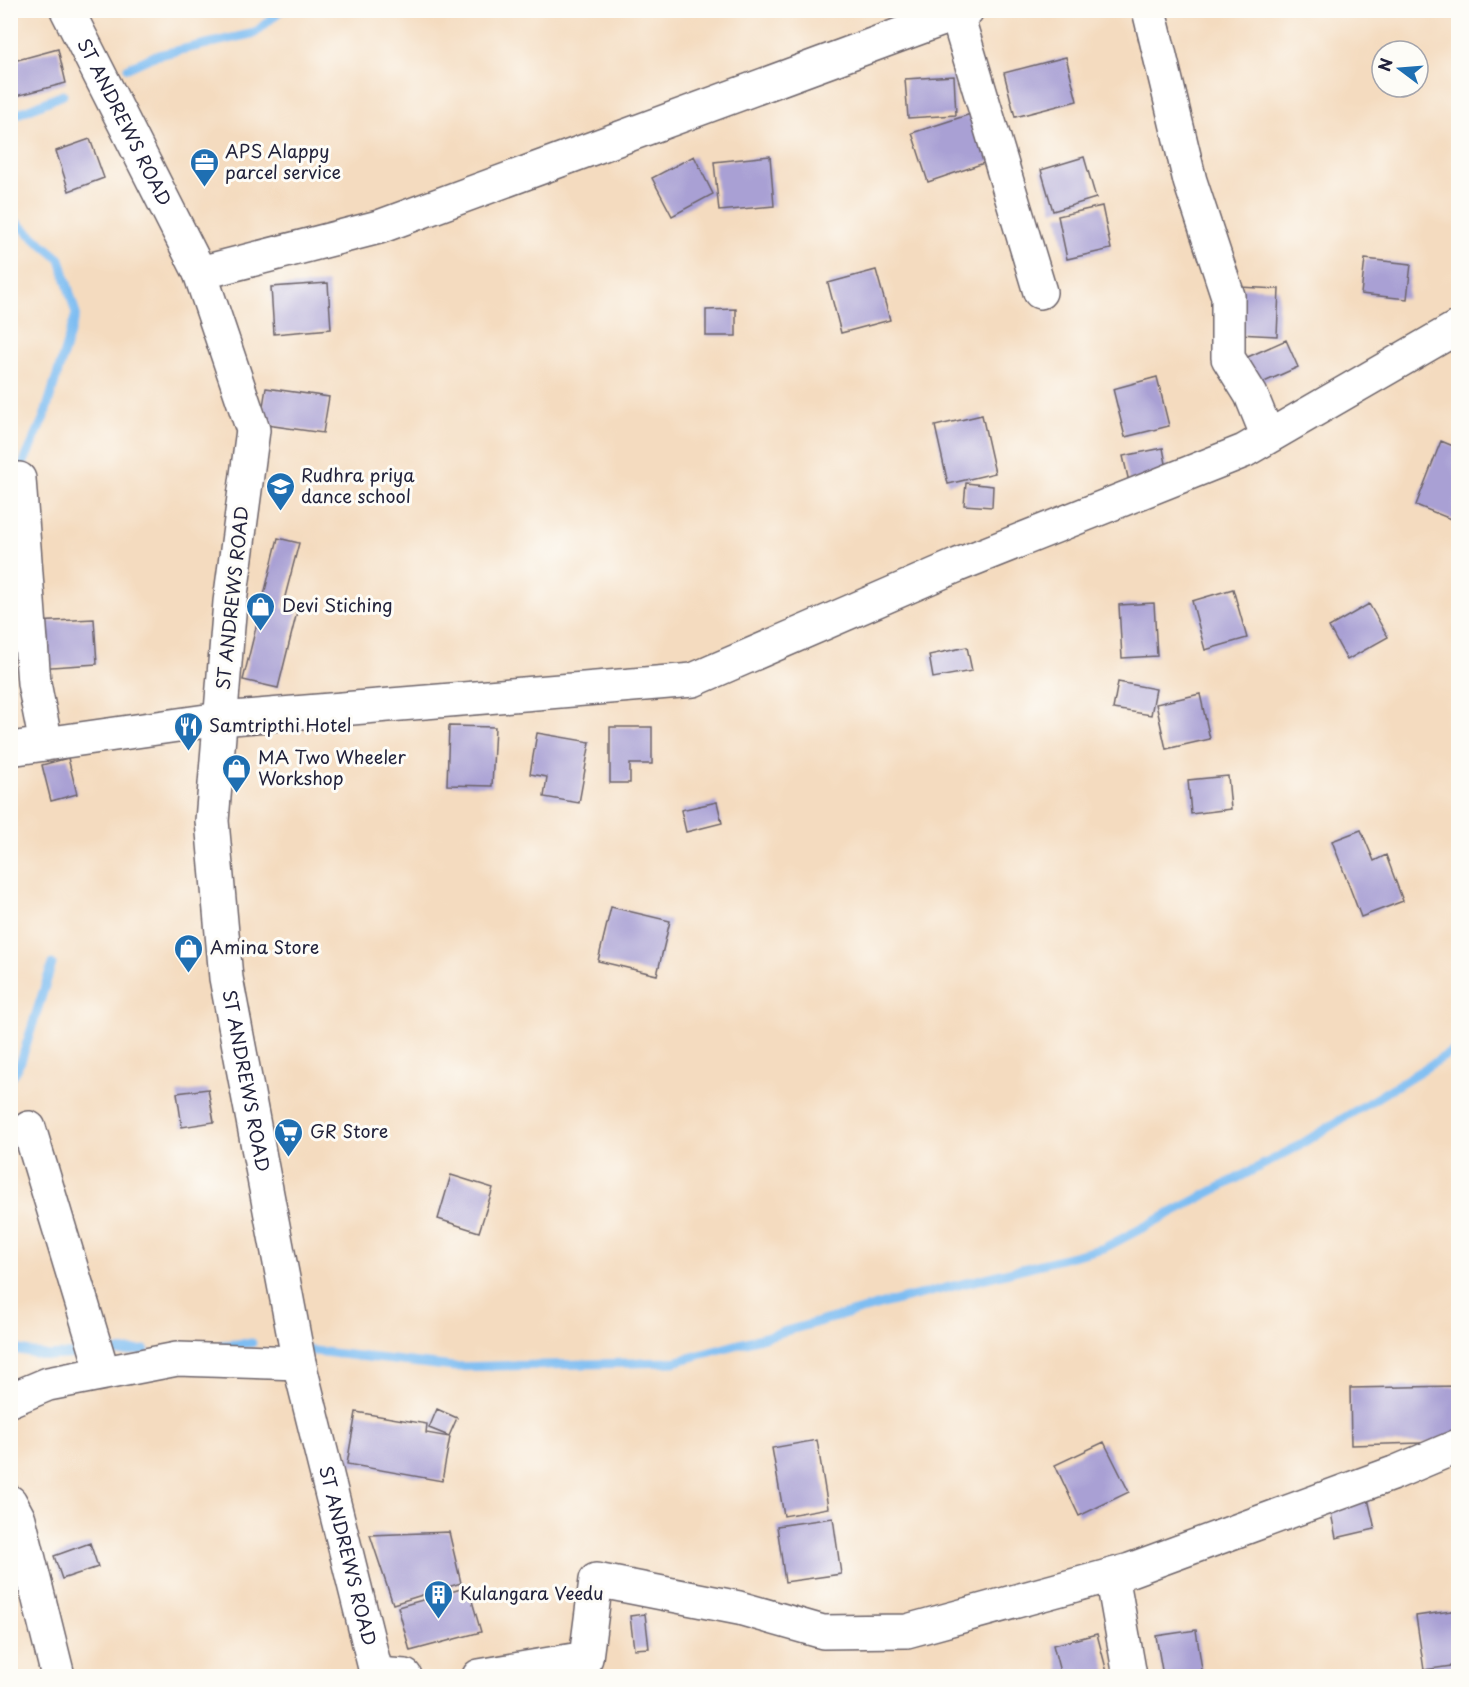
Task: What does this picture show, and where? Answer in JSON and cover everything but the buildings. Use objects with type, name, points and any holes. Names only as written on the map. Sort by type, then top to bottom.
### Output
[{"type":"street","name":"ST ANDREWS ROAD","points":[[67,10],[200,273],[253,430],[230,602],[212,821],[226,978],[299,1363],[386,1676]]},
{"type":"street","points":[[1149,10],[1190,181],[1228,296],[1228,358],[1251,395],[1268,437]]},
{"type":"street","points":[[200,273],[379,227],[962,13],[1040,292]]},
{"type":"street","points":[[10,749],[220,719],[693,680],[958,565],[1244,451],[1458,327]]},
{"type":"street","points":[[19,479],[34,683],[46,744]]},
{"type":"street","points":[[29,1128],[103,1373]]},
{"type":"street","points":[[10,1400],[48,1384],[177,1359],[299,1363]]},
{"type":"street","points":[[479,1677],[586,1659],[596,1580],[739,1608],[823,1632],[907,1631],[1130,1570],[1394,1473],[1458,1446]]},
{"type":"street","points":[[10,1502],[19,1520],[58,1677]]},
{"type":"street","points":[[1112,1575],[1130,1677]]},
{"type":"waterway","points":[[128,68],[154,56],[255,33],[281,10]]},
{"type":"waterway","points":[[10,117],[63,95]]},
{"type":"waterway","points":[[10,217],[60,259],[76,314],[44,417],[19,473]]},
{"type":"waterway","points":[[10,1080],[21,1061],[52,964]]},
{"type":"waterway","points":[[306,1350],[454,1367],[674,1362],[887,1303],[1104,1248],[1293,1149],[1458,1048]]},
{"type":"waterway","points":[[222,1345],[252,1343]]},
{"type":"waterway","points":[[10,1348],[48,1356],[145,1350]]},
{"type":"place","name":"APS Alappy parcel service","points":[[204,188]]},
{"type":"place","name":"Rudhra priya dance school","points":[[280,512]]},
{"type":"place","name":"Devi Stiching","points":[[261,632]]},
{"type":"place","name":"Samtripthi Hotel","points":[[188,752]]},
{"type":"place","name":"MA Two Wheeler Workshop","points":[[237,794]]},
{"type":"place","name":"Amina Store","points":[[189,974]]},
{"type":"place","name":"GR Store","points":[[289,1158]]},
{"type":"place","name":"Kulangara Veedu","points":[[439,1620]]}]
